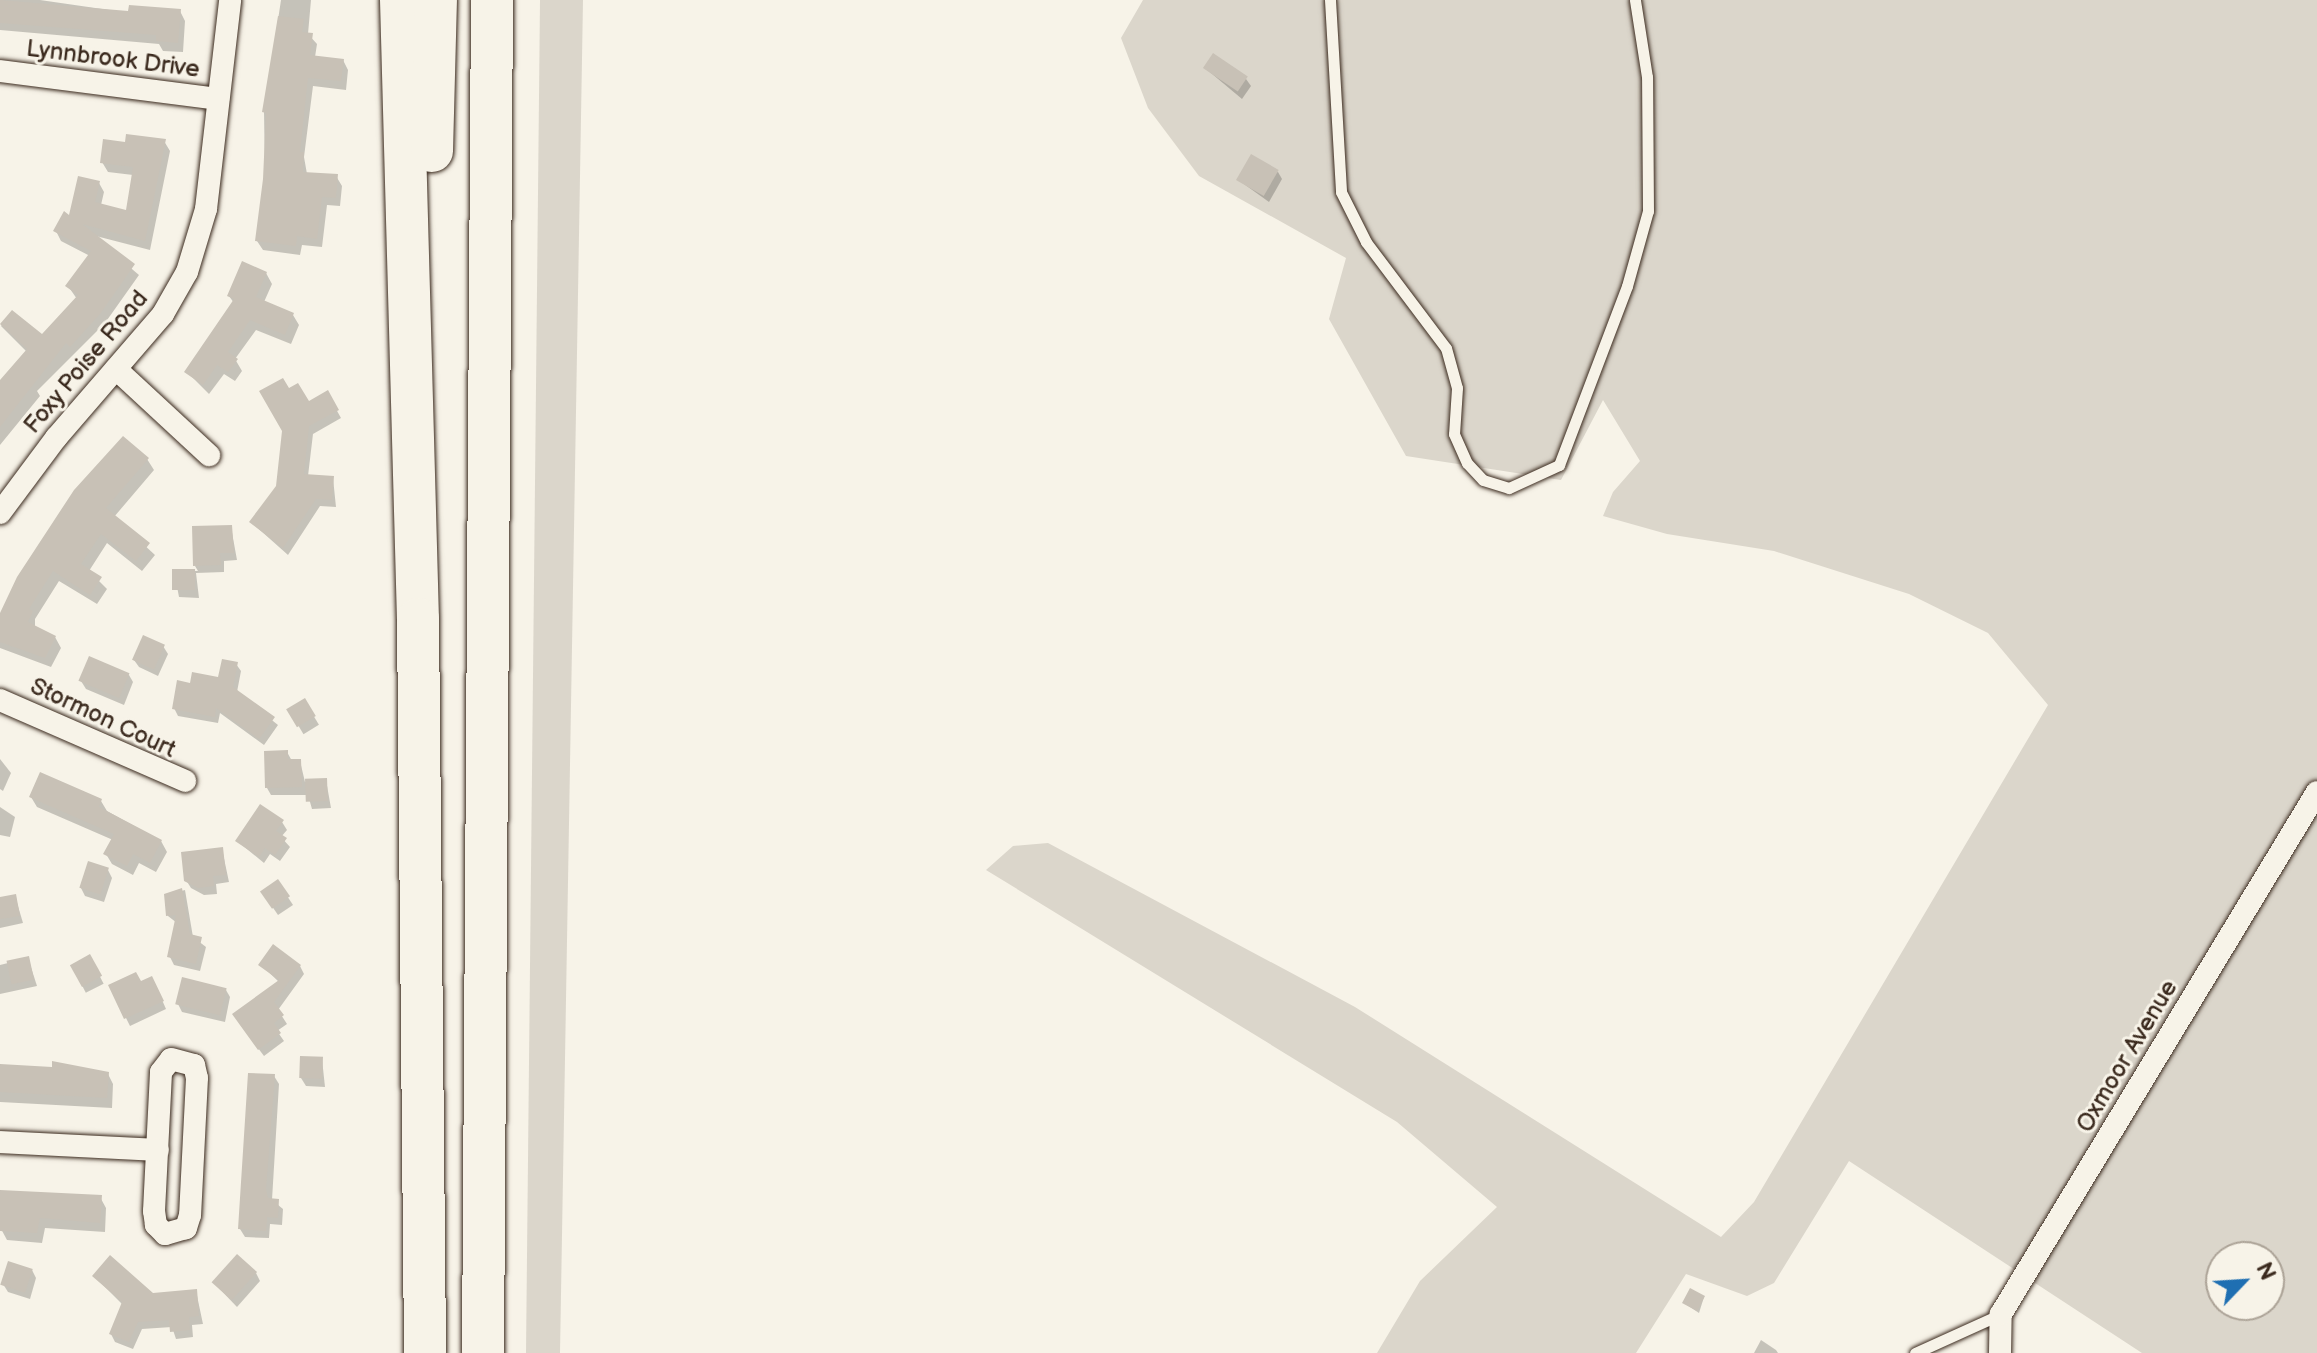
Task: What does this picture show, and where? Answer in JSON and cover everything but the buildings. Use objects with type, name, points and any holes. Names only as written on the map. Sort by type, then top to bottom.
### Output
[{"type":"highway","points":[[401,0],[418,619],[425,1353]]},
{"type":"highway","points":[[418,619],[436,0]]},
{"type":"highway","points":[[483,1353],[492,0]]},
{"type":"street","name":"Foxy Poise Road","points":[[0,513],[48,448],[163,314],[192,259],[206,209],[230,0]]},
{"type":"street","name":"Lynnbrook Drive","points":[[0,71],[218,99]]},
{"type":"street","points":[[116,369],[209,455]]},
{"type":"street","name":"Stormon Court","points":[[0,700],[185,781]]},
{"type":"street","name":"Oxmoor Avenue","points":[[2000,1353],[2001,1314],[2317,792]]},
{"type":"street","points":[[171,1059],[182,1059],[194,1065],[197,1078],[190,1215],[186,1228],[175,1234],[165,1234],[156,1225],[158,1150],[161,1072],[171,1059]]},
{"type":"street","points":[[0,1142],[158,1150]]},
{"type":"lane","points":[[1330,0],[1341,192],[1366,242],[1446,348],[1457,388],[1454,434],[1467,463],[1483,480],[1509,488],[1559,465],[1627,286],[1648,211],[1647,77],[1635,0]]},
{"type":"lane","points":[[1915,1353],[2001,1314]]},
{"type":"shaded area","points":[[540,0],[583,0],[560,1353],[526,1353]]},
{"type":"shaded area","points":[[1143,0],[2317,0],[2317,1353],[2142,1353],[1849,1161],[1774,1283],[1747,1296],[1686,1274],[1636,1353],[1377,1353],[1420,1281],[1497,1207],[1397,1122],[986,870],[1013,846],[1048,843],[1355,1007],[1721,1237],[1754,1202],[2048,705],[1988,633],[1909,594],[1774,551],[1667,534],[1603,516],[1613,492],[1640,461],[1603,400],[1561,480],[1406,456],[1329,319],[1346,258],[1199,176],[1148,108],[1121,38]]}]
